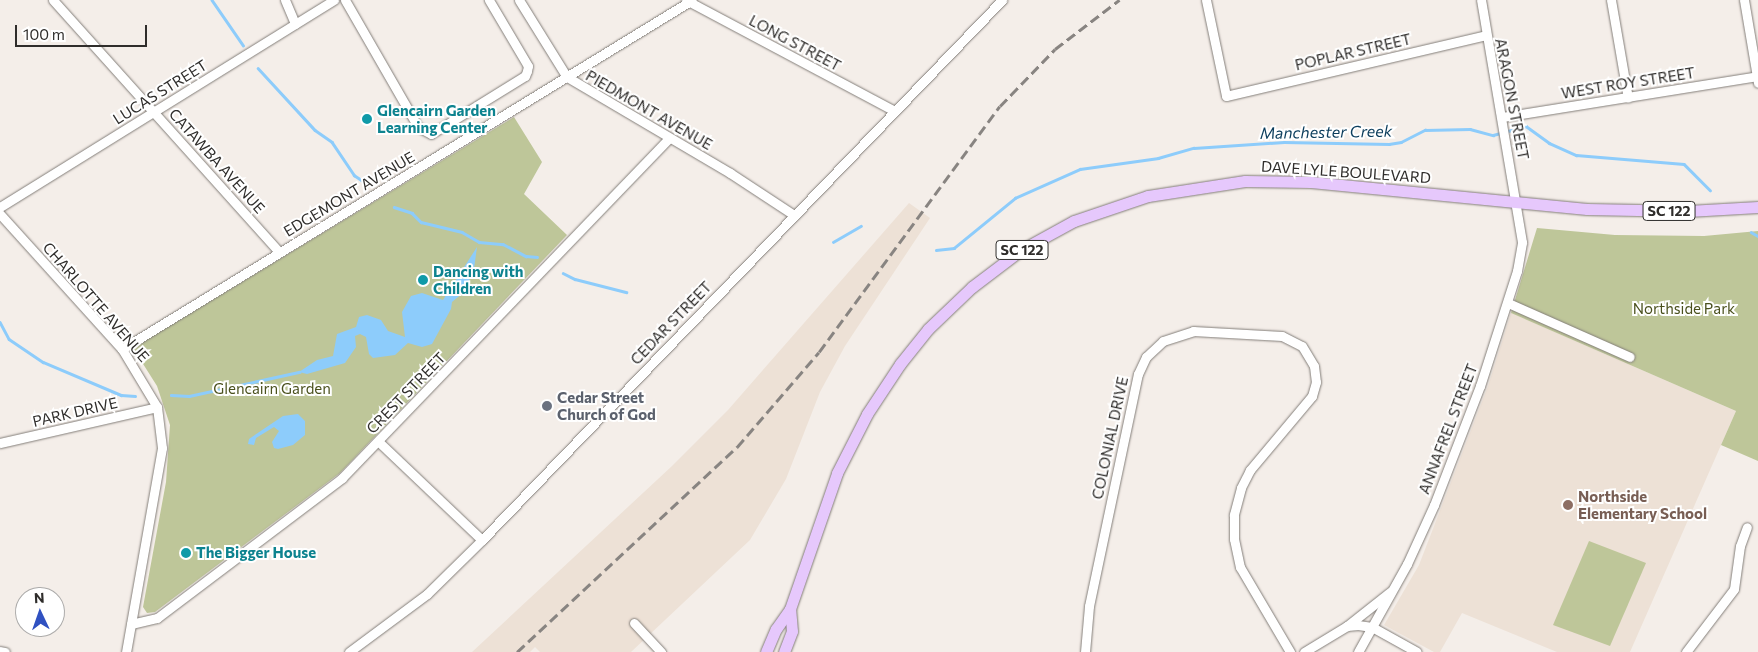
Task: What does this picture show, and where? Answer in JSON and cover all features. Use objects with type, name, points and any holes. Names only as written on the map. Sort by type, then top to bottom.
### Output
[{"type":"main road","name":"DAVE LYLE BOULEVARD","points":[[766,652],[776,629],[790,610],[836,473],[883,389],[949,307],[996,268],[1047,235],[1108,208],[1148,196],[1245,181],[1311,182],[1516,202],[1640,210],[1758,207]]},
{"type":"main road","name":"DAVE LYLE BOULEVARD","points":[[784,652],[792,631],[790,610]]},
{"type":"street","name":"CATAWBA AVENUE","points":[[54,0],[279,252]]},
{"type":"street","points":[[285,0],[295,24]]},
{"type":"street","name":"LUCAS STREET","points":[[0,207],[334,0]]},
{"type":"street","points":[[345,0],[418,127],[431,134],[525,76],[528,66],[490,0]]},
{"type":"street","name":"PIEDMONT AVENUE","points":[[519,0],[567,77],[668,139],[730,173],[794,215]]},
{"type":"street","name":"CEDAR STREET","points":[[349,652],[427,594],[482,540],[893,110],[1002,0]]},
{"type":"street","name":"POPLAR STREET","points":[[1206,0],[1226,96],[1486,35]]},
{"type":"street","name":"ARAGON STREET","points":[[1481,0],[1516,202]]},
{"type":"street","points":[[1611,0],[1628,98]]},
{"type":"street","points":[[1744,0],[1758,78]]},
{"type":"street","name":"EDGEMONT AVENUE","points":[[122,349],[689,1]]},
{"type":"street","name":"LONG STREET","points":[[689,1],[893,110]]},
{"type":"street","name":"WEST ROY STREET","points":[[1502,116],[1758,78]]},
{"type":"street","name":"CREST STREET","points":[[131,624],[157,618],[342,478],[379,442],[668,139]]},
{"type":"street","name":"ANNAFREL STREET","points":[[1358,652],[1394,588],[1434,505],[1468,420],[1508,303],[1522,242],[1516,202]]},
{"type":"street","name":"CHARLOTTE AVENUE","points":[[0,214],[122,349],[157,407],[162,448],[126,652]]},
{"type":"street","points":[[1508,303],[1630,357]]},
{"type":"street","name":"COLONIAL DRIVE","points":[[1086,652],[1088,614],[1138,374],[1146,357],[1163,341],[1193,331],[1282,336],[1302,346],[1314,366],[1316,382],[1312,396],[1250,470],[1241,488],[1234,515],[1234,539],[1240,567],[1290,652]]},
{"type":"street","name":"PARK DRIVE","points":[[0,443],[157,407]]},
{"type":"street","points":[[379,442],[482,540]]},
{"type":"street","points":[[1686,652],[1734,589],[1740,546],[1747,527]]},
{"type":"street","points":[[1304,652],[1347,626],[1394,588]]},
{"type":"street","points":[[634,623],[661,652]]},
{"type":"street","points":[[1347,626],[1372,627],[1417,652]]},
{"type":"street","points":[[0,651],[5,652]]},
{"type":"shaded area","points":[[909,203],[930,218],[845,346],[820,392],[786,479],[750,540],[631,652],[540,652],[535,647],[530,652],[472,652],[672,466],[728,410]]},
{"type":"shaded area","name":"Northside Elementary School","points":[[1511,313],[1736,411],[1630,652],[1557,652],[1462,613],[1440,652],[1434,652],[1384,625],[1419,565],[1488,386]]},
{"type":"green space","name":"Glencairn Garden","points":[[514,117],[542,162],[524,194],[567,235],[340,473],[155,612],[147,613],[143,607],[166,482],[170,425],[157,386],[133,348]]},
{"type":"green space","name":"Northside Park","points":[[1537,228],[1615,235],[1704,236],[1758,231],[1758,461],[1721,445],[1736,411],[1511,313]]},
{"type":"green space","points":[[1589,541],[1646,563],[1610,646],[1553,625]]},
{"type":"water","points":[[477,247],[474,269],[464,292],[452,302],[451,309],[432,344],[422,347],[408,343],[395,355],[373,358],[369,354],[366,337],[360,334],[355,336],[356,347],[345,363],[307,374],[299,372],[317,360],[333,356],[337,334],[356,327],[359,317],[367,315],[381,320],[388,331],[405,337],[402,312],[411,296],[422,293],[443,300]]},
{"type":"water","points":[[298,414],[305,421],[305,435],[293,445],[278,449],[274,448],[272,442],[279,431],[274,427],[256,438],[254,445],[248,444],[249,439],[283,416]]},
{"type":"waterway","points":[[212,0],[243,45]]},
{"type":"waterway","points":[[258,68],[315,130],[332,142],[354,175],[366,183]]},
{"type":"waterway","name":"Manchester Creek","points":[[936,250],[954,248],[1015,198],[1080,169],[1158,158],[1194,148],[1284,142],[1389,144],[1401,142],[1425,130],[1470,129],[1493,135],[1526,126],[1549,143],[1576,155],[1684,164],[1710,190]]},
{"type":"waterway","points":[[394,207],[412,213],[421,222],[462,232],[479,242],[503,244],[526,256],[537,257]]},
{"type":"waterway","points":[[833,242],[861,226]]},
{"type":"waterway","name":"Manchester Creek","points":[[1751,232],[1758,236]]},
{"type":"waterway","points":[[563,273],[575,279],[626,292]]},
{"type":"waterway","points":[[0,322],[9,339],[43,362],[121,395],[135,396]]},
{"type":"waterway","points":[[171,395],[189,396],[299,372]]},
{"type":"railway","points":[[517,652],[737,447],[819,352],[1000,106],[1055,49],[1119,0]]},
{"type":"place","name":"Glencairn Garden Learning Center","points":[[367,119]]},
{"type":"place","name":"Dancing with Children","points":[[423,280]]},
{"type":"place","name":"Cedar Street Church of God","points":[[547,406]]},
{"type":"place","name":"Northside Elementary School","points":[[1568,505]]},
{"type":"place","name":"The Bigger House","points":[[186,553]]}]
